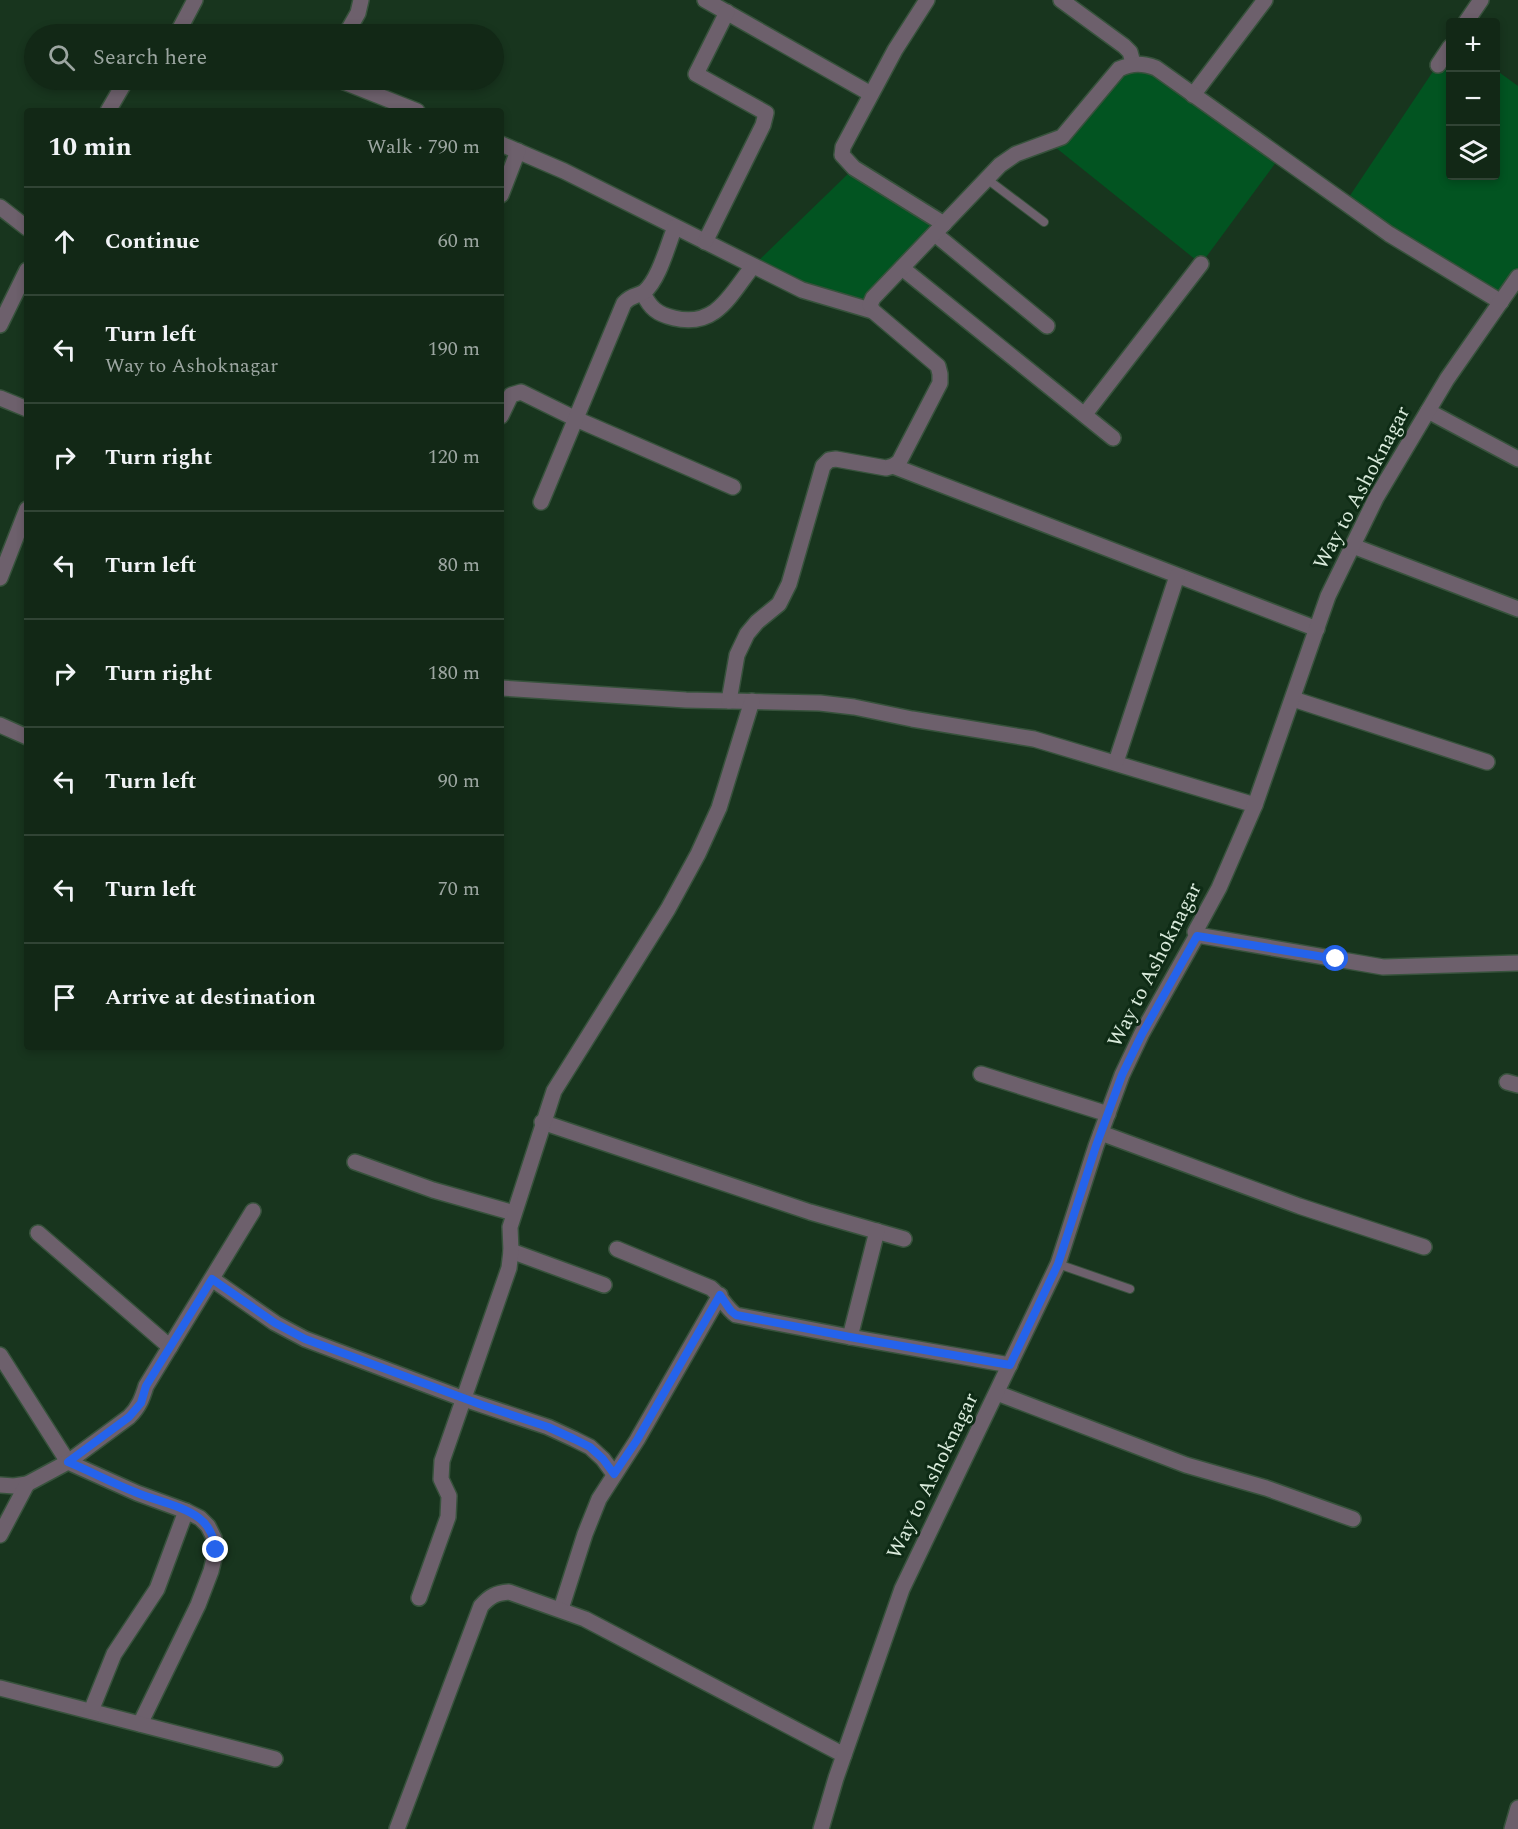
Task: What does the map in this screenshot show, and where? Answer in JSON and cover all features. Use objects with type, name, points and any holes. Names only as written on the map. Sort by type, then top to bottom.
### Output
[{"type":"street","points":[[182,24],[195,0]]},
{"type":"street","points":[[352,24],[362,0]]},
{"type":"street","points":[[705,0],[871,94]]},
{"type":"street","points":[[927,0],[895,50],[843,147],[842,155],[854,168],[939,229],[1047,326]]},
{"type":"street","points":[[1061,0],[1124,46],[1130,52],[1132,63]]},
{"type":"street","points":[[1193,95],[1265,0]]},
{"type":"street","points":[[1469,18],[1481,0]]},
{"type":"street","points":[[705,242],[763,125],[766,113],[696,74],[727,12]]},
{"type":"street","points":[[1438,65],[1446,52]]},
{"type":"street","points":[[873,311],[870,304],[873,298],[1000,165],[1016,154],[1062,137],[1119,69],[1132,63],[1156,68],[1389,234],[1501,302]]},
{"type":"street","points":[[110,108],[120,90]]},
{"type":"street","points":[[357,90],[387,106]]},
{"type":"street","points":[[504,145],[564,171],[802,290],[873,311],[938,366],[940,383],[899,462],[886,468],[837,459],[829,460],[823,466],[789,584],[779,604],[757,622],[747,634],[737,656],[729,701]]},
{"type":"street","points":[[504,187],[518,151]]},
{"type":"street","points":[[0,207],[24,226]]},
{"type":"street","points":[[541,502],[624,303],[631,296],[643,293],[655,277],[675,226]]},
{"type":"street","points":[[1085,414],[1201,264]]},
{"type":"street","points":[[643,293],[649,306],[661,315],[688,322],[704,319],[718,310],[753,266]]},
{"type":"street","points":[[902,268],[1113,438]]},
{"type":"street","points":[[0,324],[24,276]]},
{"type":"street","name":"Way to Ashoknagar","points":[[822,1829],[844,1755],[902,1588],[1058,1264],[1122,1075],[1142,1034],[1197,936],[1195,932],[1219,888],[1255,805],[1328,596],[1376,498],[1447,379],[1518,277]]},
{"type":"street","points":[[504,410],[511,395],[521,392],[576,419],[733,487]]},
{"type":"street","points":[[0,398],[24,408]]},
{"type":"street","points":[[1428,411],[1518,459]]},
{"type":"street","points":[[893,466],[1317,629]]},
{"type":"street","points":[[0,578],[24,517]]},
{"type":"street","points":[[1353,546],[1518,609]]},
{"type":"street","points":[[1116,762],[1177,576]]},
{"type":"street","points":[[504,688],[729,701],[820,703],[854,707],[1034,739],[1255,805]]},
{"type":"street","points":[[1293,699],[1487,762]]},
{"type":"street","points":[[419,1598],[448,1517],[449,1496],[440,1471],[509,1268],[510,1227],[542,1122],[554,1091],[668,909],[698,854],[720,808],[752,701]]},
{"type":"street","points":[[0,725],[24,736]]},
{"type":"street","points":[[1197,936],[1383,967],[1518,963]]},
{"type":"street","points":[[981,1074],[1108,1114]]},
{"type":"street","points":[[542,1122],[810,1212],[904,1239]]},
{"type":"street","points":[[1101,1134],[1299,1206],[1424,1247]]},
{"type":"street","points":[[355,1162],[434,1190],[514,1213]]},
{"type":"street","points":[[0,1485],[27,1484],[68,1462],[136,1410],[141,1403],[146,1386],[253,1211]]},
{"type":"street","points":[[850,1337],[877,1231]]},
{"type":"street","points":[[38,1233],[170,1347]]},
{"type":"street","points":[[617,1249],[711,1288],[720,1295],[736,1315],[1010,1365]]},
{"type":"street","points":[[511,1251],[604,1285]]},
{"type":"street","points":[[212,1279],[275,1323],[305,1339],[464,1399],[548,1427],[574,1439],[590,1447],[614,1474]]},
{"type":"street","points":[[561,1609],[585,1534],[599,1499],[637,1440],[720,1295]]},
{"type":"street","points":[[0,1355],[68,1462],[200,1518],[208,1526],[214,1538],[216,1550],[211,1571],[198,1605],[140,1724]]},
{"type":"street","points":[[997,1393],[1186,1465],[1266,1488],[1353,1519]]},
{"type":"street","points":[[0,1535],[27,1484]]},
{"type":"street","points":[[91,1711],[114,1654],[157,1589],[186,1511]]},
{"type":"street","points":[[397,1829],[481,1606],[489,1597],[498,1593],[509,1592],[585,1619],[844,1755]]},
{"type":"street","points":[[0,1688],[275,1759]]},
{"type":"street","points":[[1512,1829],[1518,1808]]},
{"type":"lane","points":[[987,179],[1044,222]]},
{"type":"lane","points":[[1058,1264],[1130,1289]]},
{"type":"green space","points":[[1446,52],[1446,180],[1500,180],[1500,73],[1518,86],[1518,277],[1501,302],[1345,203]]},
{"type":"green space","points":[[1156,68],[1280,157],[1201,264],[1050,143],[1119,69]]},
{"type":"green space","points":[[854,168],[944,224],[873,311],[753,266]]},
{"type":"route","points":[[216,1550],[214,1538],[208,1526],[200,1518],[68,1462],[129,1417],[141,1403],[146,1386],[212,1279],[275,1323],[305,1339],[548,1427],[574,1439],[590,1447],[614,1474],[637,1440],[720,1295],[736,1315],[1010,1365],[1058,1264],[1096,1146],[1122,1075],[1142,1034],[1197,936],[1336,959]]}]
